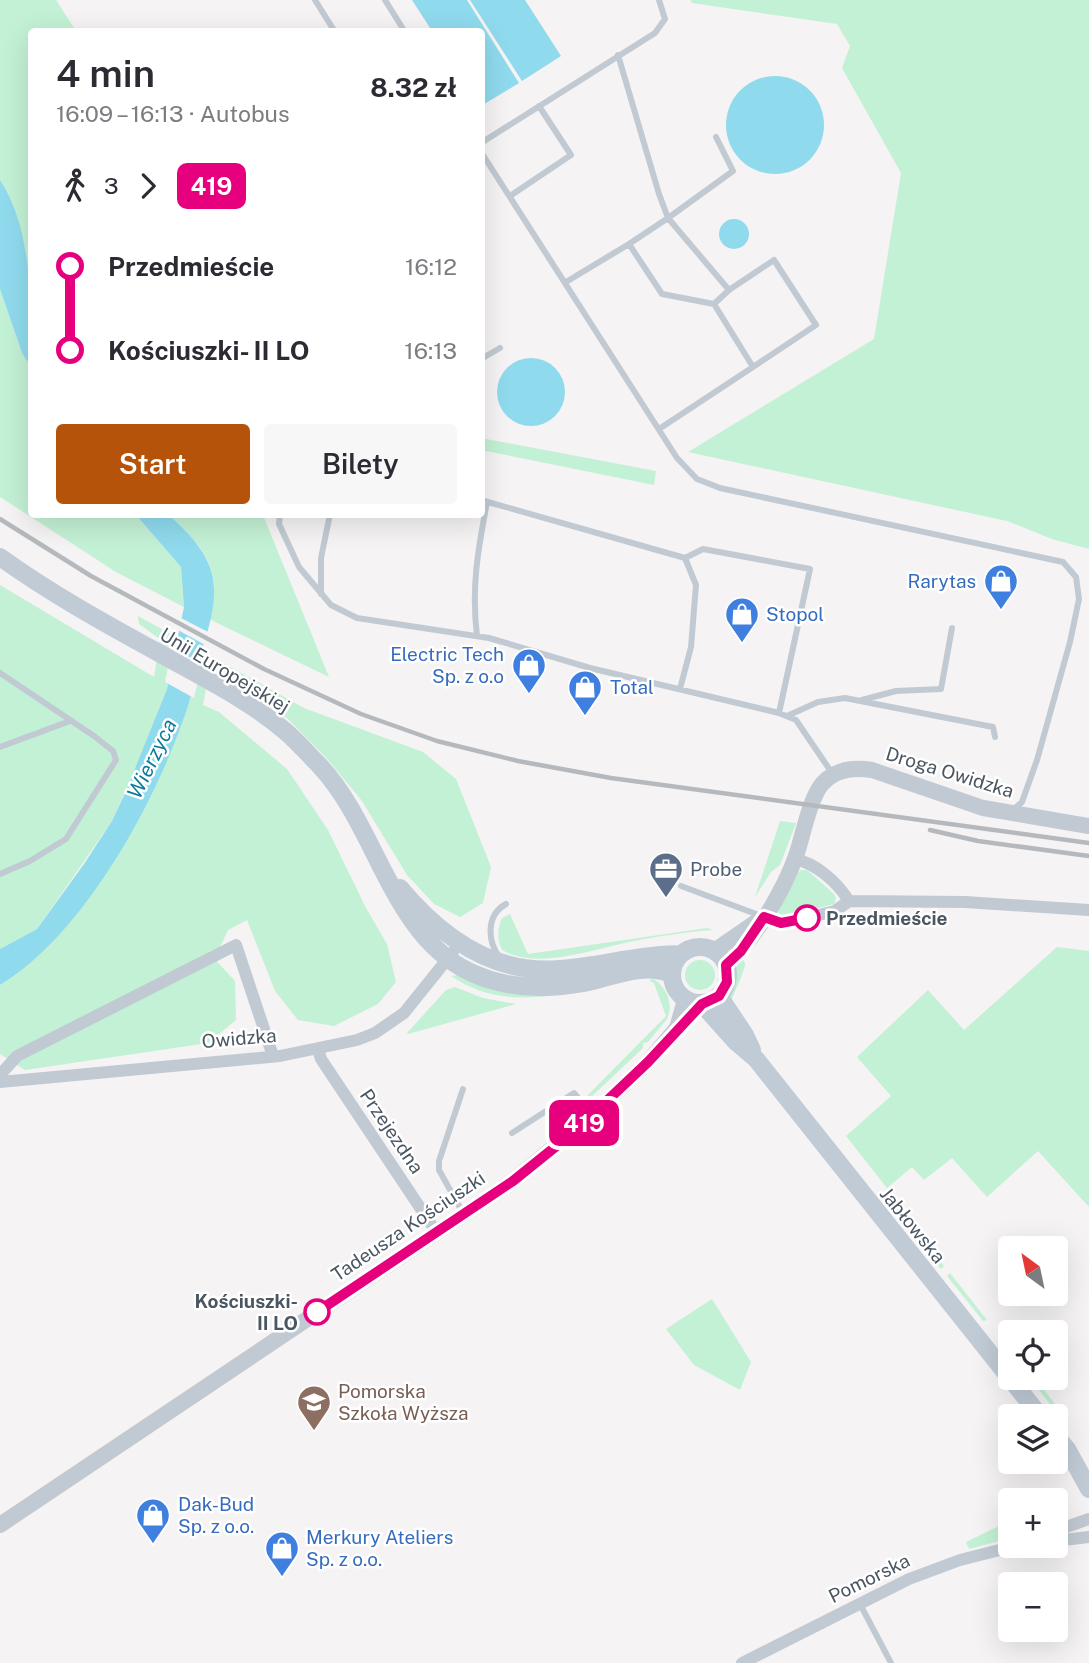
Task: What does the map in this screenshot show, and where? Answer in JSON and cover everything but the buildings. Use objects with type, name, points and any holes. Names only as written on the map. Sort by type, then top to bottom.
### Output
[{"type":"main road","name":"Unii Europejskiej","points":[[0,557],[82,611],[209,680],[278,726],[322,769],[355,815],[417,930],[448,958]]},
{"type":"main road","name":"Unii Europejskiej","points":[[383,866],[407,896],[460,944],[485,958],[506,965],[540,970],[560,969],[631,957],[681,954]]},
{"type":"main road","points":[[697,947],[714,951],[726,965],[727,982],[702,1000],[675,989],[671,974],[681,954],[697,947]]},
{"type":"main road","points":[[448,958],[469,972],[492,980],[541,988],[588,982],[639,969],[655,968],[671,974]]},
{"type":"main road","name":"Jabłowska","points":[[702,1000],[746,1035],[755,1059],[1030,1404]]},
{"type":"main road","points":[[1068,1450],[1089,1467]]},
{"type":"main road","points":[[1068,1451],[1089,1489]]},
{"type":"street","name":"Droga Owidzka","points":[[833,775],[852,769],[872,770],[983,808],[1089,826]]},
{"type":"street","points":[[726,965],[741,951],[782,887],[818,790],[833,775]]},
{"type":"street","points":[[794,859],[806,862],[840,887],[849,901]]},
{"type":"street","points":[[764,917],[781,923],[835,911],[849,901],[965,902],[1089,909]]},
{"type":"street","points":[[714,951],[764,917]]},
{"type":"street","name":"Owidzka","points":[[0,1082],[273,1056],[357,1040],[390,1024],[404,1013],[460,944]]},
{"type":"street","points":[[0,1075],[17,1056],[236,945],[273,1056]]},
{"type":"street","name":"Tadeusza Kościuszki","points":[[0,1525],[513,1181],[592,1115],[648,1062],[702,1000]]},
{"type":"street","name":"Przejezdna","points":[[318,1049],[321,1059],[437,1233]]},
{"type":"street","points":[[1068,1526],[1089,1519]]},
{"type":"street","points":[[1068,1539],[1089,1537]]},
{"type":"street","name":"Pomorska","points":[[743,1663],[909,1579],[960,1560],[998,1550]]},
{"type":"lane","points":[[315,0],[332,28]]},
{"type":"lane","points":[[385,0],[402,28]]},
{"type":"lane","points":[[485,140],[655,33],[665,19],[659,0]]},
{"type":"lane","points":[[618,55],[668,218],[729,290]]},
{"type":"lane","points":[[510,196],[571,155],[539,106]]},
{"type":"lane","points":[[566,282],[629,244],[733,171],[716,138]]},
{"type":"lane","points":[[485,158],[677,458],[697,478],[720,488],[1063,562],[1076,578],[1079,599],[1077,610],[1037,760],[1022,802],[1009,813]]},
{"type":"lane","points":[[629,244],[662,294],[714,304],[753,367]]},
{"type":"lane","points":[[659,429],[816,325],[775,260],[729,290],[714,304]]},
{"type":"lane","points":[[485,357],[500,348]]},
{"type":"lane","points":[[485,501],[685,558],[703,550],[810,569],[779,713]]},
{"type":"lane","points":[[279,518],[279,524],[299,567],[331,605],[357,618],[477,636],[590,668],[779,713],[796,720],[833,775]]},
{"type":"lane","points":[[321,594],[321,558],[329,518]]},
{"type":"lane","points":[[477,636],[473,608],[474,568],[481,518]]},
{"type":"lane","points":[[680,689],[691,647],[696,585],[685,558]]},
{"type":"lane","points":[[860,701],[896,691],[941,689],[952,628]]},
{"type":"lane","points":[[0,673],[113,751],[116,760],[66,839],[30,861],[0,874]]},
{"type":"lane","points":[[787,716],[818,702],[845,698],[993,727],[995,737]]},
{"type":"lane","points":[[0,747],[70,721]]},
{"type":"lane","points":[[681,886],[764,917]]},
{"type":"lane","points":[[506,904],[494,914],[491,927],[496,953],[506,965]]},
{"type":"lane","points":[[463,1089],[439,1161],[439,1170],[464,1214]]},
{"type":"lane","points":[[512,1133],[574,1093],[592,1115]]},
{"type":"lane","points":[[859,1604],[891,1663]]},
{"type":"green space","points":[[0,0],[56,0],[74,28],[28,28],[28,280],[17,221],[0,180]]},
{"type":"green space","points":[[690,0],[1089,0],[1089,549],[1052,539],[1007,521],[688,452],[874,339],[901,173],[842,68],[850,46],[837,24],[692,3]]},
{"type":"green space","points":[[0,289],[28,363],[28,515],[0,497]]},
{"type":"green space","points":[[485,439],[656,471],[654,485],[485,451]]},
{"type":"green space","points":[[32,518],[139,518],[181,567],[184,607],[116,572]]},
{"type":"green space","points":[[172,518],[264,518],[329,677],[209,619],[214,579],[206,558],[186,531]]},
{"type":"green space","points":[[0,585],[154,677],[160,639],[139,624],[138,616],[178,638],[167,689],[112,821],[37,929],[0,949]]},
{"type":"green space","points":[[202,651],[304,708],[423,752],[456,779],[491,867],[483,903],[460,917],[434,904],[407,875],[362,801],[329,761],[288,719],[210,667],[203,705],[219,712],[287,769],[328,830],[366,908],[387,944],[396,982],[378,1004],[334,1026],[298,1020],[275,991],[247,920],[228,930],[220,947],[208,952],[235,981],[236,1020],[208,1043],[25,1070],[0,1054],[0,985],[31,962],[61,932],[89,898],[115,859],[139,819],[176,739]]},
{"type":"green space","points":[[780,821],[796,823],[780,865],[771,872],[755,897]]},
{"type":"green space","points":[[801,870],[807,870],[834,894],[834,904],[788,916],[779,914],[778,910]]},
{"type":"green space","points":[[510,914],[528,954],[707,928],[713,930],[644,939],[567,956],[532,958],[516,956],[502,950],[498,938],[499,926],[502,918]]},
{"type":"green space","points":[[1057,947],[1089,951],[1089,1207],[1038,1151],[987,1197],[952,1158],[924,1180],[912,1167],[887,1188],[846,1136],[891,1096],[857,1057],[928,990],[964,1030]]},
{"type":"green space","points":[[742,958],[745,963],[744,970],[732,999],[728,1000],[735,969]]},
{"type":"green space","points":[[700,960],[711,964],[715,975],[711,986],[700,990],[689,986],[685,975],[689,964]]},
{"type":"green space","points":[[464,975],[569,992],[538,997],[508,997],[479,990],[451,976]]},
{"type":"green space","points":[[652,978],[661,986],[669,1001],[667,1019],[648,1042],[643,1043],[643,1048],[589,1099],[584,1099],[666,1016],[654,983],[650,981]]},
{"type":"green space","points":[[455,987],[483,998],[516,1004],[407,1033],[446,990]]},
{"type":"green space","points":[[914,1234],[918,1234],[944,1266],[941,1269]]},
{"type":"green space","points":[[950,1273],[987,1320],[983,1321],[947,1276]]},
{"type":"green space","points":[[712,1299],[751,1362],[740,1390],[694,1365],[666,1329]]},
{"type":"green space","points":[[1039,1390],[1044,1390],[1055,1404],[1050,1404]]},
{"type":"green space","points":[[998,1526],[998,1541],[969,1549],[966,1542]]},
{"type":"water","points":[[412,0],[467,0],[485,28],[430,28]]},
{"type":"water","points":[[470,0],[525,0],[561,56],[522,81]]},
{"type":"water","points":[[485,29],[519,83],[485,104]]},
{"type":"water","points":[[775,76],[794,80],[810,90],[820,106],[824,125],[820,144],[810,160],[794,170],[775,174],[756,170],[740,160],[730,144],[726,125],[730,106],[740,90],[756,80]]},
{"type":"water","points":[[0,180],[11,200],[25,246],[28,271],[28,363],[0,289]]},
{"type":"water","points":[[734,219],[745,223],[749,234],[745,245],[734,249],[723,245],[719,234],[723,223]]},
{"type":"water","points":[[531,358],[544,361],[555,368],[562,379],[565,392],[562,405],[555,416],[544,423],[531,426],[518,423],[507,416],[500,405],[497,392],[500,379],[507,368],[518,361]]},
{"type":"water","name":"Wierzyca","points":[[139,518],[172,518],[200,548],[213,578],[210,623],[189,703],[159,780],[115,860],[61,933],[31,962],[0,985],[0,949],[37,929],[112,821],[126,791],[167,689],[184,607],[181,567]]},
{"type":"pier","points":[[179,617],[210,633],[207,646],[176,629]]},
{"type":"pier","points":[[172,647],[202,664],[194,698],[165,682]]},
{"type":"railway","points":[[0,519],[91,576],[264,669],[361,714],[437,741],[518,761],[611,778],[1089,843]]},
{"type":"railway","points":[[930,830],[978,841],[1089,856]]},
{"type":"bus line","name":"419","points":[[317,1312],[513,1181],[575,1131],[648,1062],[702,1004],[719,996],[727,982],[726,965],[741,951],[764,917],[781,923],[807,918]]},
{"type":"place","name":"Rarytas","points":[[1001,611]]},
{"type":"place","name":"Stopol","points":[[742,644]]},
{"type":"place","name":"Electric Tech Sp. z o.o","points":[[529,695]]},
{"type":"place","name":"Total","points":[[585,717]]},
{"type":"place","name":"Probe","points":[[666,899]]},
{"type":"place","name":"Przedmieście","points":[[807,918]]},
{"type":"place","name":"Kościuszki- II LO","points":[[317,1312]]},
{"type":"place","name":"Pomorska Szkoła Wyższa","points":[[314,1432]]},
{"type":"place","name":"Dak-Bud Sp. z o.o.","points":[[153,1545]]},
{"type":"place","name":"Merkury Ateliers Sp. z o.o.","points":[[282,1578]]}]
